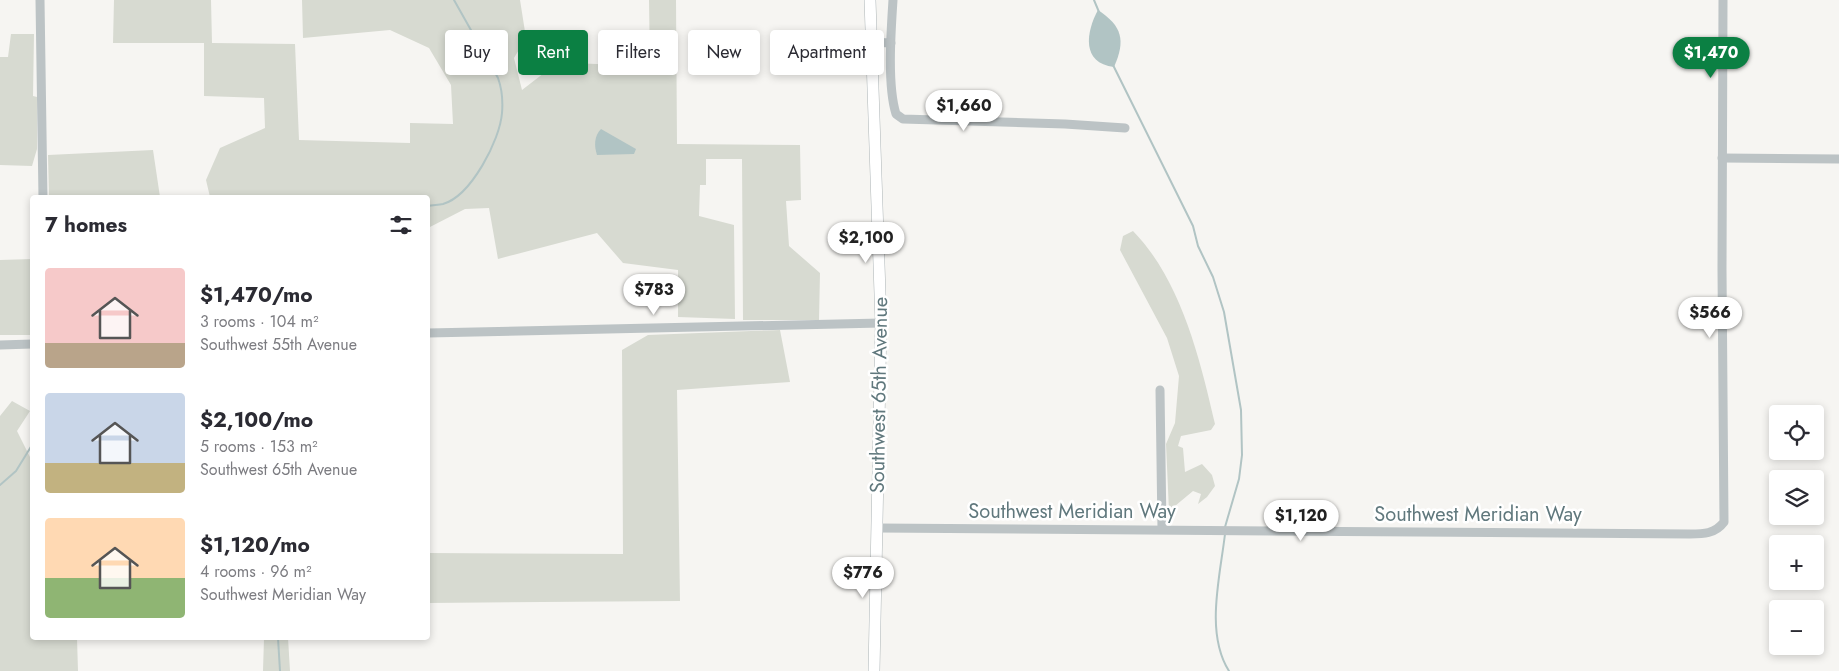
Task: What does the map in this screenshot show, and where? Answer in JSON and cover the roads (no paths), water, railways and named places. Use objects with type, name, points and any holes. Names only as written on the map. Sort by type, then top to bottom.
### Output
[{"type":"main road","name":"Southwest 65th Avenue","points":[[870,0],[871,30]]},
{"type":"main road","name":"Southwest 65th Avenue","points":[[872,75],[882,323],[874,671]]},
{"type":"street","points":[[40,0],[43,195]]},
{"type":"street","points":[[893,0],[891,43],[894,106],[896,114],[903,119],[1065,124],[1125,128]]},
{"type":"street","points":[[1723,0],[1722,158],[1839,159]]},
{"type":"street","points":[[884,43],[891,43]]},
{"type":"street","name":"Southwest Meridian Way","points":[[878,528],[1708,533],[1724,522],[1722,158]]},
{"type":"street","points":[[430,333],[882,323]]},
{"type":"street","points":[[0,345],[30,344]]},
{"type":"street","points":[[1160,390],[1162,529]]},
{"type":"waterway","points":[[430,206],[443,204],[453,199],[473,179],[490,152],[502,113],[502,95],[498,78],[454,0]]},
{"type":"waterway","points":[[1094,0],[1099,12]]},
{"type":"waterway","points":[[1113,65],[1193,226],[1198,246],[1213,277],[1224,312],[1241,410],[1242,455],[1239,479],[1225,527]]},
{"type":"waterway","points":[[0,485],[16,471],[30,448]]},
{"type":"waterway","points":[[1225,534],[1216,604],[1216,622],[1222,656],[1229,671]]},
{"type":"waterway","points":[[278,640],[280,671]]}]
